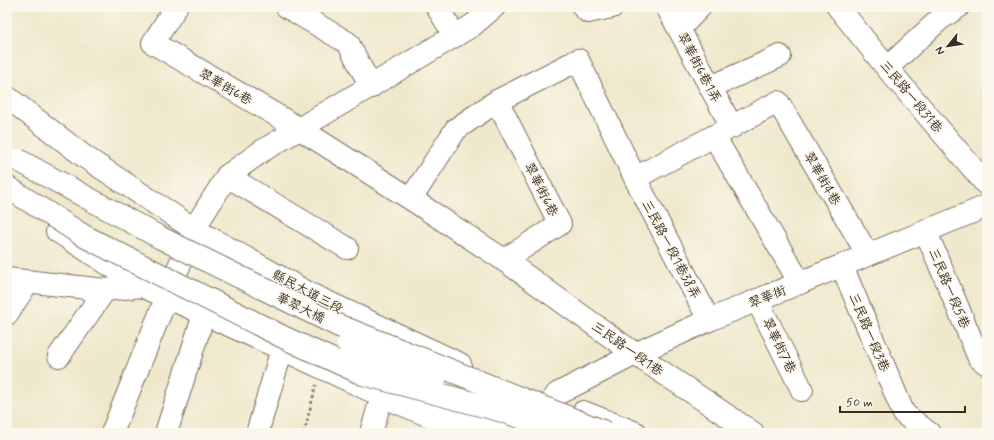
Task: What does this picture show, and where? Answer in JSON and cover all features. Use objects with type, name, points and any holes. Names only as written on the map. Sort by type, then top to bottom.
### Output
[{"type":"main road","name":"翠華街6巷","points":[[176,7],[153,43],[300,129],[504,260],[560,224],[497,101]]},
{"type":"main road","points":[[287,7],[348,43],[371,87]]},
{"type":"main road","points":[[437,7],[455,36]]},
{"type":"main road","points":[[112,433],[194,229],[227,176],[262,151],[473,25],[494,7]]},
{"type":"main road","points":[[582,7],[588,12],[612,7]]},
{"type":"main road","name":"翠華街6巷1弄","points":[[667,7],[711,87],[723,131]]},
{"type":"main road","points":[[679,29],[700,7]]},
{"type":"main road","name":"三民路一段31巷","points":[[838,7],[887,68],[987,185]]},
{"type":"main road","points":[[887,68],[936,13],[958,7]]},
{"type":"main road","points":[[711,87],[780,56]]},
{"type":"main road","points":[[411,199],[456,129],[497,101],[578,60],[635,178],[723,131],[800,283]]},
{"type":"main road","name":"縣民大道三段","points":[[7,97],[85,157],[194,229],[319,299],[457,363],[636,433]]},
{"type":"main road","name":"翠華街4巷","points":[[723,131],[778,102],[868,255]]},
{"type":"main road","points":[[13,157],[99,221],[240,293],[313,328],[402,368],[459,389],[510,402],[553,400]]},
{"type":"main road","name":"華翠大橋","points":[[13,157],[161,238],[337,325],[608,433]]},
{"type":"main road","points":[[227,176],[347,248]]},
{"type":"main road","name":"三民路一段1巷38弄","points":[[635,178],[709,320]]},
{"type":"main road","points":[[7,187],[84,236],[285,338],[363,374],[512,433]]},
{"type":"main road","points":[[7,199],[142,286],[386,398],[470,433]]},
{"type":"main road","name":"翠華街","points":[[553,400],[558,394],[635,354],[709,320],[987,206]]},
{"type":"main road","name":"三民路一段5巷","points":[[926,232],[979,358],[987,364]]},
{"type":"main road","name":"三民路一段1巷","points":[[504,260],[635,354],[753,433]]},
{"type":"main road","name":"三民路一段3巷","points":[[842,266],[904,414],[929,433]]},
{"type":"main road","points":[[7,314],[17,280],[104,290],[142,286]]},
{"type":"main road","points":[[59,356],[104,290]]},
{"type":"main road","points":[[167,297],[190,294],[360,376],[386,398]]},
{"type":"main road","name":"翠華街7巷","points":[[758,300],[802,390]]},
{"type":"main road","points":[[166,433],[204,314]]},
{"type":"main road","points":[[258,430],[282,349]]},
{"type":"main road","points":[[363,374],[499,410],[567,433]]},
{"type":"main road","points":[[371,433],[386,398]]},
{"type":"main road","points":[[542,433],[542,421],[553,400]]},
{"type":"path","points":[[304,433],[320,368]]}]
